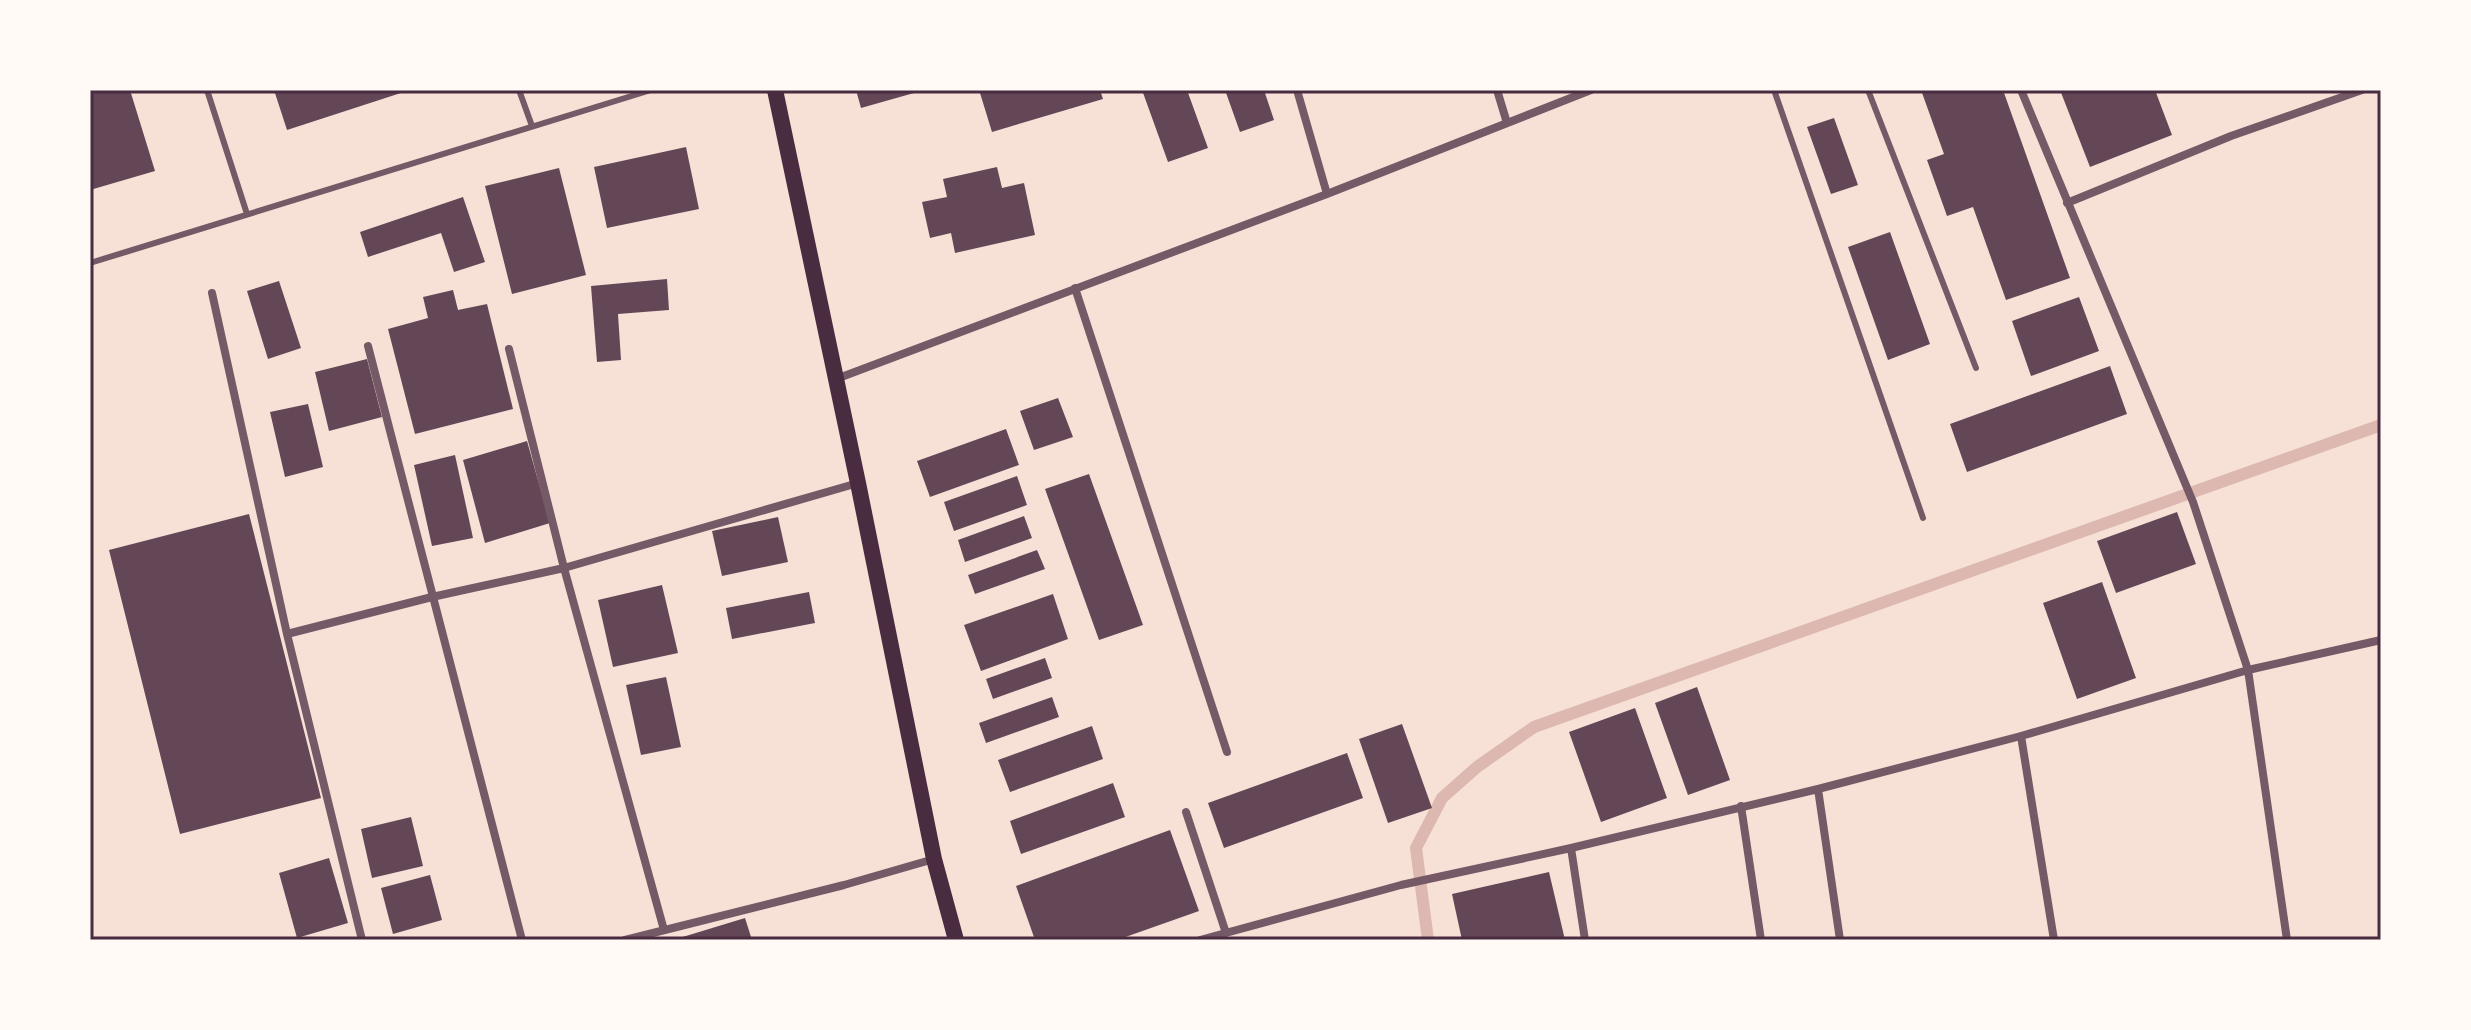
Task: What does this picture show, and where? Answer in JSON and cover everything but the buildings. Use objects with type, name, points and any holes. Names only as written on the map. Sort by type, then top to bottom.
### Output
[{"type":"main road","points":[[775,90],[934,859],[956,940]]},
{"type":"street","points":[[1297,90],[1327,194]]},
{"type":"street","points":[[1497,90],[1507,123]]},
{"type":"street","points":[[836,379],[1327,194],[1591,90]]},
{"type":"street","points":[[2021,90],[2193,502],[2248,670],[2287,940]]},
{"type":"street","points":[[2067,203],[2231,136],[2362,90]]},
{"type":"street","points":[[1075,288],[1227,752]]},
{"type":"street","points":[[212,293],[287,634],[362,940]]},
{"type":"street","points":[[368,346],[522,940]]},
{"type":"street","points":[[509,349],[564,568],[664,930]]},
{"type":"street","points":[[287,634],[564,568],[858,483]]},
{"type":"street","points":[[1200,940],[1401,885],[1818,789],[2021,736],[2248,670],[2381,640]]},
{"type":"street","points":[[2021,736],[2054,940]]},
{"type":"street","points":[[1818,789],[1840,940]]},
{"type":"street","points":[[1741,806],[1761,940]]},
{"type":"street","points":[[1186,812],[1226,933]]},
{"type":"street","points":[[1571,848],[1585,940]]},
{"type":"street","points":[[625,940],[934,859]]},
{"type":"lane","points":[[207,90],[247,214]]},
{"type":"lane","points":[[519,90],[532,126]]},
{"type":"lane","points":[[90,263],[651,90]]},
{"type":"lane","points":[[1774,90],[1923,518]]},
{"type":"lane","points":[[1868,90],[1976,368]]},
{"type":"waterway","points":[[1428,940],[1416,848],[1442,798],[1477,767],[1534,727],[2381,425]]}]
